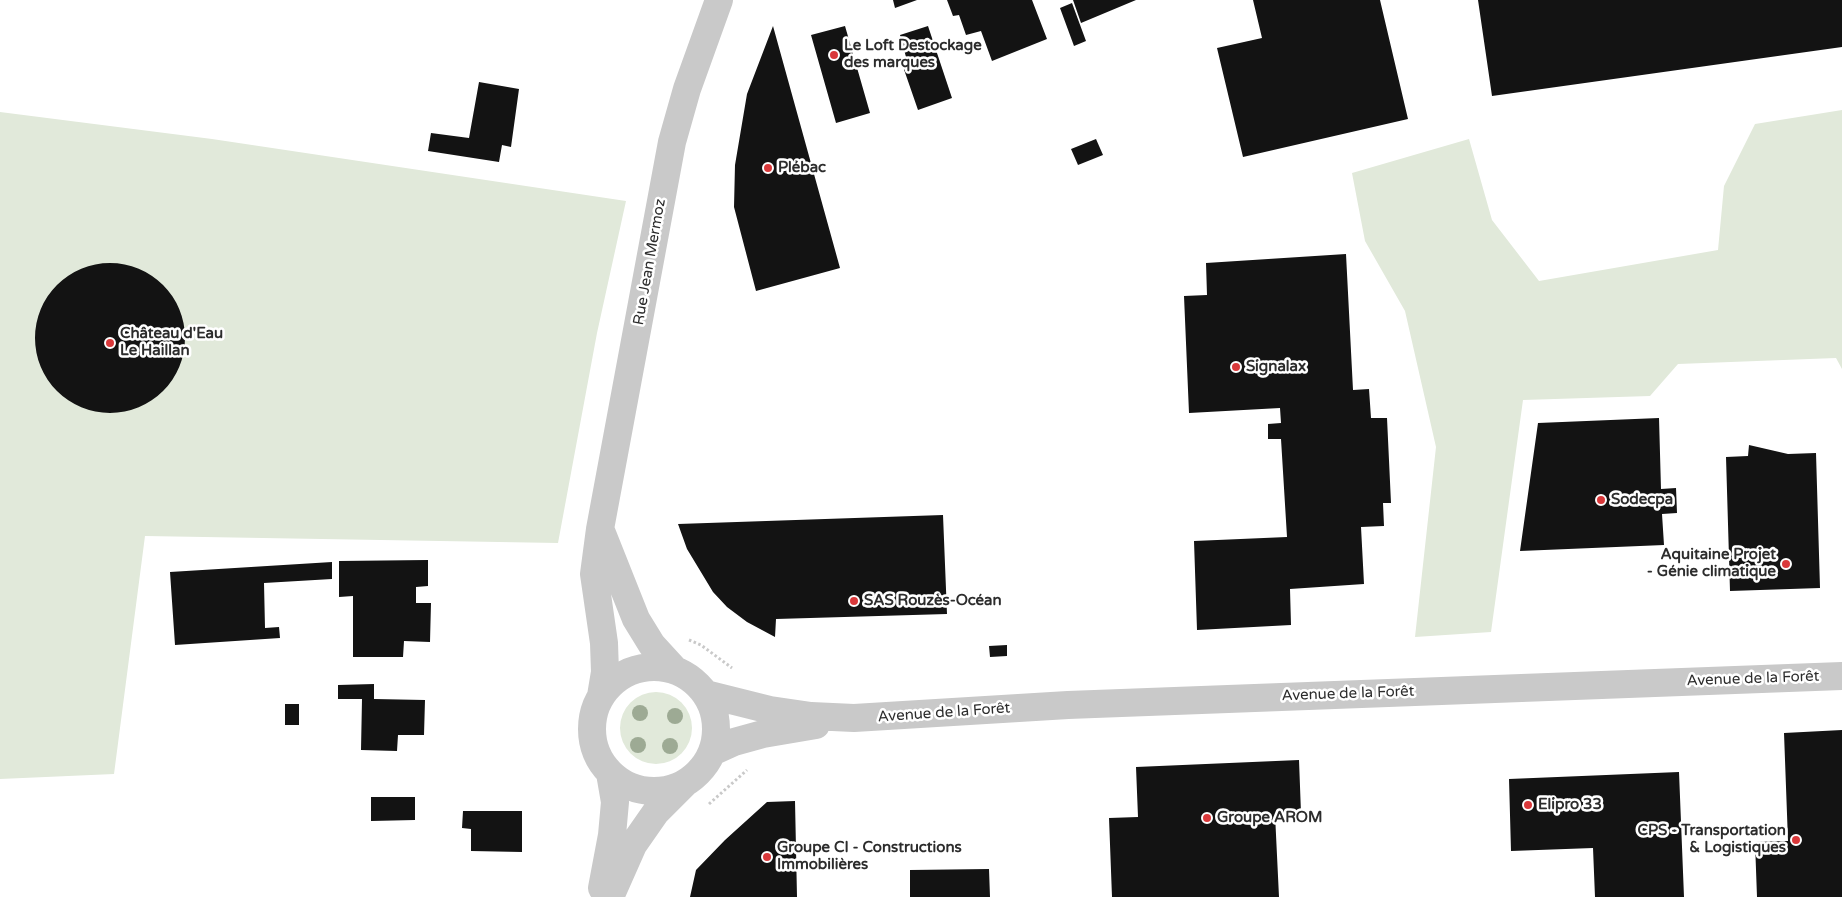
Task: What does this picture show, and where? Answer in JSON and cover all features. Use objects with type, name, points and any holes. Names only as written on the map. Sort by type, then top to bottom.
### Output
[{"type":"street","name":"Rue Jean Mermoz","points":[[601,696],[605,672],[604,643],[594,574],[600,529],[672,142],[687,89],[719,0]]},
{"type":"street","points":[[600,529],[636,619],[652,645],[674,669],[692,679],[706,694],[715,712],[716,726],[712,752],[702,770],[656,812],[633,845],[610,897]]},
{"type":"street","points":[[674,669],[654,666],[633,670],[615,680],[601,696],[593,716],[592,736],[598,757],[610,774],[627,785],[646,791],[667,790],[686,783]]},
{"type":"street","name":"Avenue de la Forêt","points":[[706,694],[755,706],[811,716],[854,718],[1087,704],[1842,676]]},
{"type":"street","name":"Avenue de la Forêt","points":[[712,752],[734,742],[756,736],[854,718]]},
{"type":"street","points":[[600,897],[612,835],[615,802],[610,774]]},
{"type":"path","points":[[686,638],[701,645],[738,673],[755,694],[755,706]]},
{"type":"path","points":[[702,808],[728,789],[754,764],[756,736]]},
{"type":"green space","points":[[1842,110],[1842,369],[1836,358],[1678,364],[1650,396],[1523,400],[1491,632],[1415,637],[1436,447],[1405,311],[1365,241],[1352,173],[1469,139],[1492,220],[1539,281],[1718,250],[1724,186],[1755,124]]},
{"type":"green space","points":[[0,112],[212,139],[626,201],[597,333],[558,543],[145,536],[114,774],[0,779]]},
{"type":"green space","points":[[663,692],[682,702],[690,714],[692,728],[690,742],[682,754],[670,762],[649,764],[630,754],[622,742],[620,721],[630,702],[642,694]]},
{"type":"building","points":[[893,0],[917,0],[895,8]]},
{"type":"building","points":[[947,0],[1032,0],[1047,39],[992,61],[981,31],[966,35],[959,15],[953,16]]},
{"type":"building","points":[[1073,0],[1136,0],[1081,23]]},
{"type":"building","points":[[1253,0],[1380,0],[1408,119],[1243,157],[1217,48],[1262,38]]},
{"type":"building","points":[[1478,0],[1842,0],[1842,47],[1492,96]]},
{"type":"building","points":[[1072,3],[1086,41],[1074,46],[1060,8]]},
{"type":"building","points":[[773,26],[840,268],[756,291],[734,207],[735,165],[747,94]]},
{"type":"building","points":[[845,26],[870,113],[836,123],[811,35]]},
{"type":"building","points":[[928,26],[952,98],[918,110],[900,58],[906,57],[900,35]]},
{"type":"building","points":[[479,82],[519,89],[511,147],[502,145],[499,162],[428,151],[431,133],[469,138]]},
{"type":"building","points":[[1096,139],[1103,155],[1078,165],[1071,149]]},
{"type":"building","points":[[1346,254],[1353,390],[1369,389],[1371,418],[1387,418],[1391,503],[1383,503],[1384,526],[1361,527],[1364,584],[1290,589],[1291,625],[1197,630],[1194,541],[1287,537],[1281,439],[1268,439],[1268,424],[1281,423],[1280,408],[1189,413],[1184,296],[1207,295],[1206,263]]},
{"type":"building","name":"Château d'Eau Le Haillan","points":[[110,263],[125,264],[139,268],[152,275],[163,285],[173,296],[180,309],[184,323],[184,353],[180,367],[173,380],[163,391],[152,401],[139,408],[125,412],[110,413],[95,412],[81,408],[68,401],[57,391],[47,380],[40,367],[36,353],[35,338],[36,323],[40,309],[47,296],[57,285],[68,275],[81,268],[95,264]]},
{"type":"building","points":[[1659,418],[1661,489],[1676,488],[1677,513],[1662,514],[1664,545],[1520,551],[1538,423]]},
{"type":"building","points":[[1749,445],[1788,454],[1816,453],[1820,588],[1730,591],[1726,457],[1748,456]]},
{"type":"building","points":[[943,515],[947,614],[776,619],[775,637],[747,622],[727,607],[713,592],[687,549],[678,524]]},
{"type":"building","points":[[428,560],[428,586],[416,587],[416,603],[431,603],[430,642],[404,641],[403,657],[353,657],[353,596],[339,597],[339,561]]},
{"type":"building","points":[[332,562],[332,579],[264,583],[265,628],[279,627],[280,638],[175,645],[170,572]]},
{"type":"building","points":[[1007,645],[1007,656],[990,657],[989,646]]},
{"type":"building","points":[[374,684],[374,699],[425,700],[424,735],[398,735],[397,751],[361,750],[362,699],[338,699],[338,685]]},
{"type":"building","points":[[285,704],[299,704],[299,725],[285,725]]},
{"type":"building","points":[[1842,730],[1842,897],[1757,897],[1755,842],[1788,841],[1784,733]]},
{"type":"building","points":[[1299,760],[1301,813],[1275,814],[1279,897],[1112,897],[1109,818],[1138,817],[1136,767]]},
{"type":"building","points":[[1679,772],[1684,897],[1595,897],[1593,848],[1511,851],[1509,779]]},
{"type":"building","points":[[371,797],[415,797],[415,820],[371,821]]},
{"type":"building","points":[[795,801],[797,897],[690,897],[696,870],[725,840],[767,802]]},
{"type":"building","points":[[463,811],[522,811],[522,852],[471,851],[471,829],[462,828]]},
{"type":"building","points":[[989,869],[990,897],[910,897],[910,870]]},
{"type":"place","name":"Le Loft Destockage des marques","points":[[834,55]]},
{"type":"place","name":"Plébac","points":[[768,168]]},
{"type":"place","name":"Château d'Eau Le Haillan","points":[[110,343]]},
{"type":"place","name":"Signalax","points":[[1236,367]]},
{"type":"place","name":"Sodecpa","points":[[1601,500]]},
{"type":"place","name":"Aquitaine Projet - Génie climatique","points":[[1786,564]]},
{"type":"place","name":"SAS Rouzès-Océan","points":[[854,601]]},
{"type":"place","name":"Elipro 33","points":[[1528,805]]},
{"type":"place","name":"Groupe AROM","points":[[1207,818]]},
{"type":"place","name":"CPS - Transportation & Logistiques","points":[[1796,840]]},
{"type":"place","name":"Groupe CI - Constructions Immobilières","points":[[767,857]]}]
